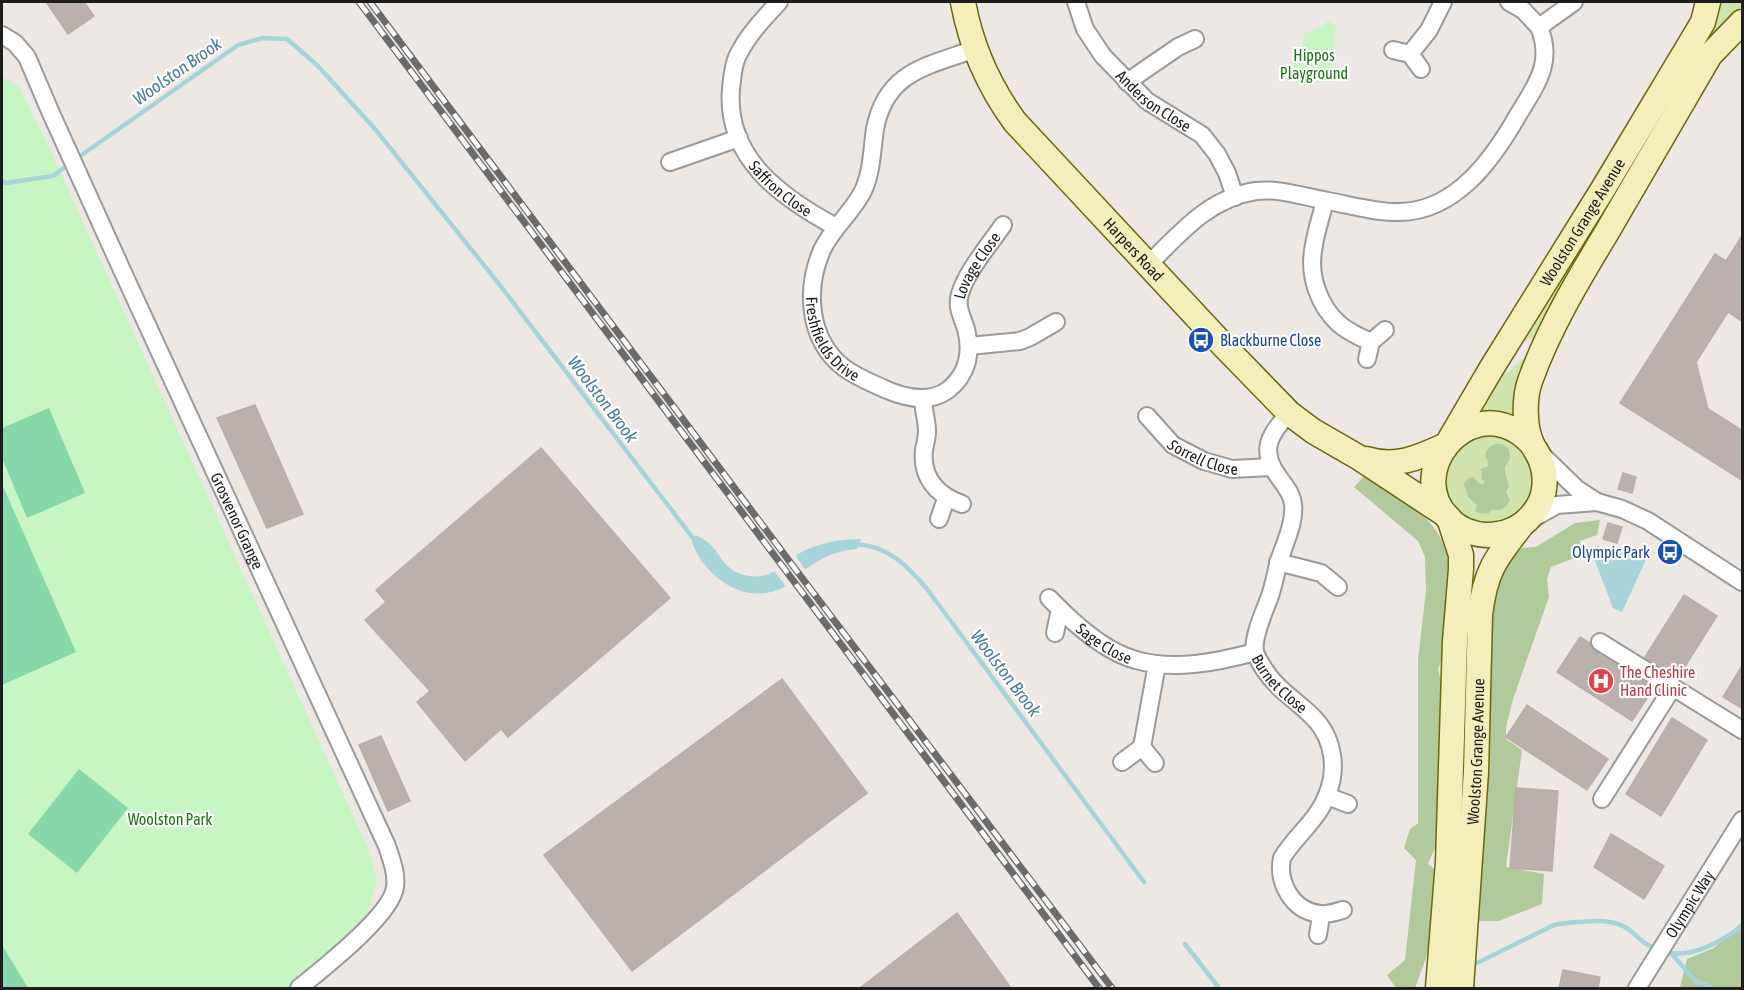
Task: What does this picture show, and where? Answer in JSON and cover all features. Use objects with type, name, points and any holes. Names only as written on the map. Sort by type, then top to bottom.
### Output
[{"type":"main road","name":"Harpers Road","points":[[963,2],[975,49],[993,88],[1015,122],[1031,141],[1289,413],[1313,431],[1358,457],[1447,517]]},
{"type":"main road","name":"Woolston Grange Avenue","points":[[1447,444],[1696,34],[1703,22],[1708,2]]},
{"type":"main road","name":"Woolston Grange Avenue","points":[[1533,446],[1527,420],[1527,395],[1547,339],[1572,291],[1710,55],[1743,22]]},
{"type":"main road","points":[[1482,424],[1501,425],[1518,432],[1533,446],[1542,462],[1545,479],[1543,496],[1536,511],[1522,525],[1507,533],[1491,536],[1476,534],[1461,528],[1447,517],[1437,499],[1434,481],[1436,463],[1447,444],[1464,430],[1482,424]]},
{"type":"main road","name":"Harpers Road","points":[[1358,457],[1395,464],[1416,459],[1447,444]]},
{"type":"main road","name":"Woolston Grange Avenue","points":[[1438,988],[1448,862],[1455,641],[1461,569],[1461,555],[1447,517]]},
{"type":"main road","name":"Woolston Grange Avenue","points":[[1461,988],[1476,772],[1480,615],[1483,593],[1493,565],[1500,552],[1522,525]]},
{"type":"street","name":"Saffron Close","points":[[779,2],[747,40],[736,60],[730,102],[738,138],[748,158],[761,175],[790,199],[836,227]]},
{"type":"street","name":"Anderson Close","points":[[1076,2],[1085,29],[1102,56],[1147,101],[1202,135],[1218,154],[1235,197]]},
{"type":"street","points":[[1410,54],[1429,30],[1443,2]]},
{"type":"street","points":[[1149,264],[1199,215],[1211,207],[1256,191],[1275,191],[1400,212],[1416,210],[1444,200],[1465,186],[1508,132],[1541,76],[1545,64],[1542,34],[1539,27],[1523,10],[1509,2]]},
{"type":"street","points":[[1539,27],[1574,2]]},
{"type":"street","name":"Grosvenor Grange","points":[[2,35],[15,43],[27,57],[68,152],[382,835],[393,864],[395,888],[385,910],[308,985]]},
{"type":"street","points":[[1128,82],[1178,47],[1195,39]]},
{"type":"street","name":"Freshfields Drive","points":[[923,398],[901,395],[857,376],[832,357],[813,319],[812,287],[822,249],[836,227],[856,204],[866,185],[876,126],[887,96],[897,83],[911,74],[926,66],[975,49]]},
{"type":"street","points":[[1393,50],[1410,54],[1421,69]]},
{"type":"street","points":[[670,162],[738,138]]},
{"type":"street","points":[[1325,201],[1312,252],[1313,274],[1318,294],[1326,310],[1339,324],[1371,342]]},
{"type":"street","name":"Lovage Close","points":[[923,398],[948,390],[962,374],[968,360],[969,346],[959,311],[959,297],[963,283],[1004,222]]},
{"type":"street","points":[[969,346],[1020,341],[1058,321]]},
{"type":"street","points":[[1367,359],[1371,342],[1385,330]]},
{"type":"street","points":[[923,398],[927,428],[925,466],[931,483],[954,502],[939,519]]},
{"type":"street","points":[[1272,467],[1268,447],[1270,438],[1289,413]]},
{"type":"street","name":"Sorrell Close","points":[[1147,416],[1173,445],[1204,461],[1232,469],[1272,467]]},
{"type":"street","points":[[1533,446],[1576,489],[1598,502],[1622,509],[1648,521],[1742,581]]},
{"type":"street","name":"Burnet Close","points":[[1272,467],[1288,488],[1293,501],[1293,516],[1271,592],[1258,627],[1255,652],[1260,664],[1276,686],[1312,715],[1326,733],[1333,760],[1327,796],[1310,823],[1287,850],[1280,866],[1282,884],[1293,900],[1310,912],[1321,915]]},
{"type":"street","points":[[1522,525],[1557,506],[1598,502]]},
{"type":"street","points":[[1278,562],[1324,567],[1338,587]]},
{"type":"street","name":"Sage Close","points":[[1055,633],[1055,604],[1075,623],[1101,642],[1135,660],[1177,665],[1255,652]]},
{"type":"street","points":[[1600,642],[1743,730]]},
{"type":"street","name":"Sage Close","points":[[1142,747],[1157,664]]},
{"type":"street","points":[[1602,799],[1673,687]]},
{"type":"street","points":[[1122,762],[1142,747],[1155,763]]},
{"type":"street","points":[[1327,796],[1348,804]]},
{"type":"street","name":"Olympic Way","points":[[1637,988],[1743,820]]},
{"type":"street","points":[[1318,935],[1321,915],[1343,910]]},
{"type":"green space","points":[[1721,2],[1742,2],[1742,6],[1724,21],[1713,35],[1537,341],[1529,338],[1508,356],[1711,30],[1719,13]]},
{"type":"green space","name":"Hippos Playground","points":[[1328,21],[1336,28],[1331,73],[1321,82],[1297,85],[1294,58],[1302,46],[1304,34],[1321,27]]},
{"type":"green space","name":"Woolston Park","points":[[2,76],[18,86],[47,143],[369,851],[377,880],[368,912],[347,936],[290,988],[2,988]]},
{"type":"green space","points":[[1531,352],[1519,423],[1476,418],[1499,371],[1507,373]]},
{"type":"green space","points":[[49,408],[85,493],[27,518],[2,458],[2,428]]},
{"type":"green space","points":[[1489,435],[1514,443],[1526,455],[1534,480],[1526,505],[1514,517],[1489,525],[1464,517],[1452,505],[1444,480],[1452,455],[1464,443]]},
{"type":"green space","points":[[1495,444],[1502,444],[1509,449],[1510,458],[1505,469],[1509,487],[1506,492],[1510,501],[1502,509],[1492,509],[1489,513],[1482,514],[1475,511],[1477,505],[1468,497],[1464,484],[1473,477],[1480,484],[1484,484],[1480,469],[1488,466],[1485,454],[1488,448]]},
{"type":"green space","points":[[1365,475],[1409,504],[1432,525],[1447,553],[1450,572],[1444,654],[1438,669],[1443,691],[1440,706],[1445,712],[1438,841],[1428,864],[1438,872],[1427,955],[1415,988],[1396,988],[1387,975],[1405,960],[1416,860],[1404,848],[1410,829],[1418,823],[1418,659],[1426,591],[1425,557],[1418,541],[1354,487]]},
{"type":"green space","points":[[2,484],[76,652],[2,685]]},
{"type":"green space","points":[[1600,520],[1597,535],[1580,541],[1582,555],[1551,567],[1547,579],[1549,597],[1513,699],[1506,727],[1506,739],[1522,750],[1506,867],[1544,874],[1542,904],[1499,921],[1479,921],[1492,603],[1496,586],[1509,561],[1522,548],[1536,547],[1575,523]]},
{"type":"green space","points":[[79,769],[128,808],[77,873],[28,834]]},
{"type":"green space","points":[[1742,922],[1742,988],[1681,988],[1687,959],[1714,948]]},
{"type":"green space","points":[[2,945],[28,988],[2,988]]},
{"type":"water","points":[[696,535],[711,545],[732,569],[749,576],[771,573],[798,554],[820,544],[861,539],[857,549],[824,558],[784,587],[768,593],[752,593],[744,592],[723,582],[704,565],[692,542]]},
{"type":"water","points":[[1598,545],[1612,553],[1622,553],[1638,548],[1649,553],[1622,612],[1613,608],[1592,553]]},
{"type":"pier","points":[[794,553],[806,571],[787,588],[774,571]]},
{"type":"building","points":[[46,2],[84,2],[94,16],[68,34]]},
{"type":"building","points":[[1743,234],[1743,322],[1728,312],[1696,362],[1708,409],[1743,431],[1743,481],[1620,403],[1715,254],[1726,261]]},
{"type":"building","points":[[255,405],[303,514],[267,528],[217,418]]},
{"type":"building","points":[[541,448],[670,598],[508,737],[501,729],[465,761],[417,702],[430,691],[365,620],[386,602],[376,590]]},
{"type":"building","points":[[1623,473],[1636,477],[1632,493],[1618,489]]},
{"type":"building","points":[[1608,523],[1622,527],[1617,543],[1603,539]]},
{"type":"building","points":[[1684,595],[1717,616],[1679,676],[1645,657]]},
{"type":"building","name":"The Cheshire Hand Clinic","points":[[1580,637],[1590,643],[1594,651],[1654,688],[1632,721],[1557,672]]},
{"type":"building","points":[[1743,664],[1743,709],[1723,697]]},
{"type":"building","points":[[782,679],[867,793],[632,971],[544,855]]},
{"type":"building","points":[[1527,705],[1608,759],[1587,790],[1506,737]]},
{"type":"building","points":[[1672,718],[1707,740],[1661,816],[1626,794]]},
{"type":"building","points":[[381,736],[410,801],[388,811],[359,745]]},
{"type":"building","points":[[1516,788],[1558,791],[1552,871],[1510,868]]},
{"type":"building","points":[[1611,834],[1664,866],[1644,899],[1594,867]]},
{"type":"building","points":[[957,913],[1011,988],[860,988]]},
{"type":"building","points":[[1563,970],[1600,977],[1598,988],[1559,988]]},
{"type":"waterway","name":"Woolston Brook","points":[[76,159],[238,45],[263,38],[287,39],[317,65],[375,129],[499,284],[696,542]]},
{"type":"waterway","name":"Woolston Brook","points":[[2,181],[6,183],[53,176],[69,164]]},
{"type":"waterway","name":"Woolston Brook","points":[[854,544],[866,545],[886,552],[904,564],[927,589],[1144,882]]},
{"type":"waterway","name":"Woolston Brook","points":[[1477,963],[1554,925],[1563,923],[1602,921],[1619,924],[1647,945],[1657,949]]},
{"type":"waterway","points":[[1665,952],[1675,954],[1696,951],[1716,943],[1742,926]]},
{"type":"waterway","name":"Woolston Brook","points":[[1185,944],[1219,988]]},
{"type":"waterway","points":[[1672,954],[1696,982],[1711,988]]},
{"type":"railway","points":[[359,2],[1099,988]]},
{"type":"railway","points":[[370,2],[1112,988]]},
{"type":"place","name":"Blackburne Close","points":[[1201,340]]},
{"type":"place","name":"Olympic Park","points":[[1670,552]]},
{"type":"place","name":"The Cheshire Hand Clinic","points":[[1601,681]]}]
